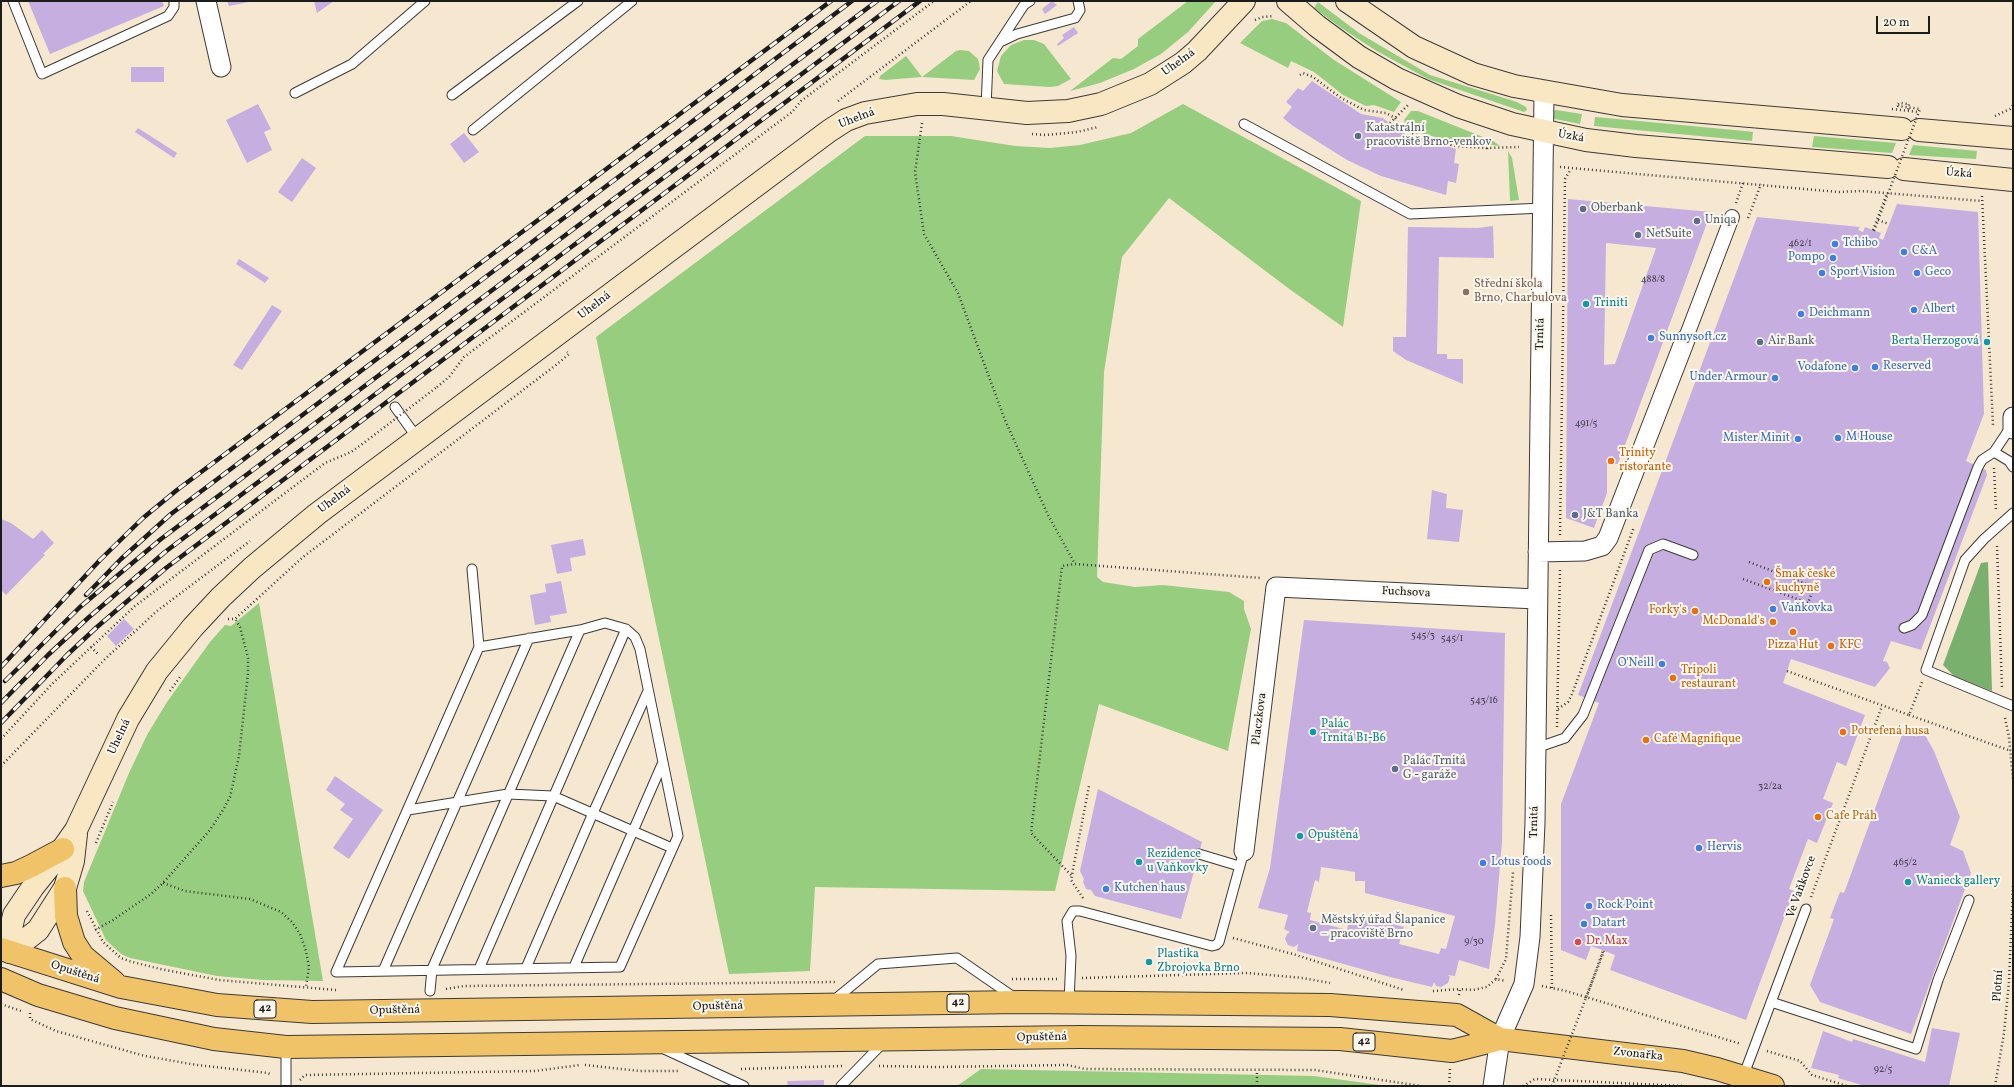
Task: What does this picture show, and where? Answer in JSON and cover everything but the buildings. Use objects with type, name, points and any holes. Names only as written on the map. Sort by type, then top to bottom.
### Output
[{"type":"main road","points":[[1347,1],[1398,38],[1444,62],[1493,80],[1544,92],[1622,105],[1913,124],[2013,138]]},
{"type":"main road","name":"Uhelná","points":[[4,949],[10,934],[14,915],[76,830],[128,719],[157,671],[193,627],[252,568],[317,514],[829,131],[846,120],[865,113],[917,104],[943,104],[1027,113],[1068,111],[1101,104],[1150,84],[1183,63],[1248,9]]},
{"type":"main road","name":"Úzká","points":[[1282,9],[1317,26],[1359,56],[1397,79],[1458,106],[1544,132],[1586,140],[1636,146],[1896,168],[2013,180]]},
{"type":"main road","name":"Uhelná","points":[[4,949],[38,930],[64,888],[73,861],[76,830]]},
{"type":"main road","points":[[1,876],[16,873],[63,849]]},
{"type":"main road","points":[[64,888],[66,916],[74,942],[83,956],[121,988]]},
{"type":"main road","points":[[4,949],[22,988]]},
{"type":"main road","name":"Opuštěná","points":[[4,949],[121,988],[217,1005],[312,1012],[1021,1002],[1330,1005],[1457,1015],[1500,1039]]},
{"type":"main road","name":"Opuštěná","points":[[1,980],[115,1018],[157,1028],[214,1039],[286,1047],[1072,1037],[1340,1040],[1452,1051],[1500,1039]]},
{"type":"main road","name":"Zvonařka","points":[[1500,1039],[1668,1058],[1706,1066],[1773,1086]]},
{"type":"street","points":[[206,1],[221,67]]},
{"type":"street","name":"Trnitá","points":[[1493,1086],[1500,1039],[1524,984],[1530,937],[1535,823],[1544,92]]},
{"type":"street","points":[[1538,552],[1585,551],[1602,546],[1608,538],[1732,217]]},
{"type":"street","points":[[2013,417],[2013,429]]},
{"type":"street","name":"Fuchsova","points":[[1270,582],[1537,599]]},
{"type":"street","name":"Placzkova","points":[[1241,858],[1270,582]]},
{"type":"lane","points":[[13,1],[42,74],[168,16],[174,7],[174,1]]},
{"type":"lane","points":[[295,92],[352,64],[425,1]]},
{"type":"lane","points":[[452,94],[578,1]]},
{"type":"lane","points":[[473,130],[632,1]]},
{"type":"lane","points":[[986,108],[988,60],[1024,6],[1030,1]]},
{"type":"lane","points":[[1000,42],[1017,34],[1074,18],[1080,10],[1078,1]]},
{"type":"lane","points":[[1244,124],[1410,214],[1543,208]]},
{"type":"lane","points":[[395,408],[418,439]]},
{"type":"lane","points":[[1904,628],[1912,626],[1922,615],[1978,467],[1982,460],[1994,452],[2013,424]]},
{"type":"lane","points":[[1994,452],[2009,461],[2013,467]]},
{"type":"lane","points":[[2013,513],[1965,560],[1926,670],[2013,706]]},
{"type":"lane","points":[[1536,748],[1566,738],[1582,715],[1649,550],[1663,544],[1693,555]]},
{"type":"lane","points":[[472,570],[479,647],[336,972],[432,969],[620,967],[678,836],[640,649],[634,637],[626,629],[605,623],[580,630],[479,647]]},
{"type":"lane","points":[[479,969],[626,629]]},
{"type":"lane","points":[[430,991],[432,969],[580,630]]},
{"type":"lane","points":[[383,971],[456,801],[530,638]]},
{"type":"lane","points":[[526,968],[593,812],[648,691]]},
{"type":"lane","points":[[574,967],[662,762]]},
{"type":"lane","points":[[408,810],[456,801],[508,794],[553,796],[593,812],[672,848]]},
{"type":"lane","points":[[1069,1002],[1071,956],[1067,921],[1068,916],[1073,911],[1080,911],[1212,946],[1219,942],[1241,858],[1199,854]]},
{"type":"lane","points":[[1771,1002],[1916,1049],[1938,980],[1969,900]]},
{"type":"lane","name":"Ve Vaňkovce","points":[[1743,1077],[1806,908]]},
{"type":"lane","points":[[828,1005],[878,964],[957,958],[1021,1002]]},
{"type":"lane","points":[[841,1086],[886,1040]]},
{"type":"lane","points":[[652,1043],[744,1086]]},
{"type":"lane","points":[[286,1047],[286,1086]]},
{"type":"path","points":[[1,739],[52,684],[135,606],[241,524],[324,463],[351,452],[365,442],[449,378],[464,357],[792,112],[801,101],[934,1]]},
{"type":"path","points":[[857,87],[971,1]]},
{"type":"path","points":[[1248,9],[1255,20],[1272,15],[1282,9]]},
{"type":"path","points":[[1300,75],[1303,73],[1313,78],[1341,98],[1364,110],[1386,114],[1395,118],[1402,129],[1427,139],[1456,146],[1519,148]]},
{"type":"path","points":[[1390,123],[1411,102],[1405,99]]},
{"type":"path","points":[[1887,193],[1873,230],[1920,109],[1898,106],[1898,103],[1909,104]]},
{"type":"path","points":[[1993,117],[2010,109],[2013,105]]},
{"type":"path","points":[[1892,109],[1913,124]]},
{"type":"path","points":[[922,123],[915,172],[924,234],[958,293],[1005,420],[1048,516],[1075,564]]},
{"type":"path","points":[[1510,143],[1523,151]]},
{"type":"path","points":[[1559,167],[1838,192],[1861,191],[1982,200]]},
{"type":"path","points":[[1557,741],[1565,179],[1571,169]]},
{"type":"path","points":[[1984,177],[1982,200],[1984,212],[1993,427]]},
{"type":"path","points":[[1732,217],[1743,183]]},
{"type":"path","points":[[1878,220],[1889,224]]},
{"type":"path","points":[[91,932],[113,920],[152,894],[210,830],[223,810],[234,783],[242,728],[248,658],[240,628],[235,619],[303,557],[569,354],[555,336]]},
{"type":"path","points":[[1994,467],[2003,702],[2011,751],[2013,780]]},
{"type":"path","points":[[1,766],[104,660],[157,611],[253,539]]},
{"type":"path","points":[[1749,562],[1814,587]]},
{"type":"path","points":[[1071,875],[1031,833],[1062,566],[1075,564],[1270,582]]},
{"type":"path","points":[[1743,579],[1808,604],[1818,577]]},
{"type":"path","points":[[1606,602],[1612,604]]},
{"type":"path","points":[[91,646],[99,654]]},
{"type":"path","points":[[1909,715],[1926,670]]},
{"type":"path","points":[[1787,671],[2011,751]]},
{"type":"path","name":"Ve Vaňkovce","points":[[1806,908],[1882,706]]},
{"type":"path","points":[[1084,900],[1071,880],[1071,875],[1089,786]]},
{"type":"path","points":[[1457,1015],[1460,989],[1473,990],[1487,987],[1496,979],[1506,959],[1513,864]]},
{"type":"path","points":[[163,883],[185,891],[250,900],[281,912],[292,922],[300,934],[306,951],[309,968],[306,986]]},
{"type":"path","name":"Plotní","points":[[1995,1086],[2004,1033],[2008,997],[2013,886]]},
{"type":"path","points":[[1551,914],[1550,953],[1552,988]]},
{"type":"path","points":[[1221,935],[1293,954],[1410,992]]},
{"type":"path","points":[[1552,1086],[1604,951],[1586,998]]},
{"type":"path","points":[[1496,979],[1552,988],[1800,1061],[1812,1075],[1847,1086]]},
{"type":"path","points":[[1,1004],[30,1014],[30,1019],[56,1031],[145,1056],[196,1065],[268,1073],[276,1081]]},
{"type":"path","points":[[1448,1086],[1452,1051]]},
{"type":"path","points":[[299,1086],[301,1077],[305,1075],[535,1071],[582,1064],[640,1071],[861,1066],[936,1068],[1067,1065],[1085,1069],[1315,1070],[1421,1086]]},
{"type":"path","points":[[1257,1070],[1257,1086]]},
{"type":"path","points":[[1523,1086],[1535,1079],[1684,1086]]},
{"type":"path","points":[[1527,1083],[1531,1086]]},
{"type":"green space","points":[[1188,1],[1216,1],[1188,32],[1161,54],[1134,69],[1100,83],[1070,91],[1113,58],[1121,59],[1138,46],[1138,39]]},
{"type":"green space","points":[[1318,2],[1359,33],[1430,75],[1517,102],[1526,107],[1527,110],[1524,112],[1428,79],[1375,50],[1340,27],[1314,8]]},
{"type":"green space","points":[[1272,19],[1286,23],[1334,60],[1401,102],[1394,112],[1374,105],[1366,106],[1343,95],[1314,72],[1291,61],[1288,68],[1240,43],[1262,21]]},
{"type":"green space","points":[[1024,40],[1034,40],[1044,44],[1071,79],[1058,86],[1050,87],[1004,84],[997,71],[1001,56],[1011,45]]},
{"type":"green space","points":[[956,51],[969,51],[978,59],[980,69],[974,80],[922,77]]},
{"type":"green space","points":[[906,56],[922,77],[885,80],[879,79],[880,76]]},
{"type":"green space","points":[[1183,104],[1361,201],[1343,327],[1288,288],[1169,198],[1122,257],[1104,372],[1097,577],[1103,582],[1135,587],[1163,585],[1229,592],[1244,601],[1244,609],[1251,629],[1228,751],[1099,704],[1055,891],[815,887],[810,971],[729,974],[596,337],[865,136],[951,136],[1015,146],[1050,148],[1080,145],[1131,133]]},
{"type":"green space","points":[[1556,110],[1582,114],[1580,124],[1552,118],[1553,111]]},
{"type":"green space","points":[[1411,111],[1418,111],[1493,141],[1500,146],[1443,139],[1417,132],[1406,127],[1404,120]]},
{"type":"green space","points":[[1595,117],[1755,132],[1753,132],[1752,141],[1594,126]]},
{"type":"green space","points":[[1814,136],[1896,143],[1892,153],[1812,147]]},
{"type":"green space","points":[[1913,145],[1977,151],[1976,159],[1909,155]]},
{"type":"green space","points":[[1508,151],[1512,158],[1519,200],[1510,201]]},
{"type":"green space","points":[[1988,562],[1992,691],[1954,676],[1943,665],[1981,563]]},
{"type":"green space","points":[[259,603],[323,981],[262,980],[217,976],[130,958],[121,954],[106,940],[83,891],[84,882],[129,773],[147,735],[167,702],[210,642],[225,625],[231,626]]},
{"type":"green space","points":[[981,1069],[1314,1076],[1387,1086],[957,1086]]},
{"type":"railway","points":[[1,667],[100,560],[143,518],[177,490],[831,1]]},
{"type":"railway","points":[[86,595],[121,559],[171,514],[852,1]]},
{"type":"railway","points":[[5,681],[80,607],[161,539],[877,1]]},
{"type":"railway","points":[[1,703],[48,655],[88,618],[165,552],[899,1]]},
{"type":"railway","points":[[1,723],[67,655],[97,627],[166,568],[920,1]]},
{"type":"place","name":"Katastrální pracoviště Brno-venkov","points":[[1358,136]]},
{"type":"place","name":"Oberbank","points":[[1583,209]]},
{"type":"place","name":"Uniqa","points":[[1697,221]]},
{"type":"place","name":"NetSuite","points":[[1638,235]]},
{"type":"place","name":"Tchibo","points":[[1835,244]]},
{"type":"place","name":"C&A","points":[[1904,252]]},
{"type":"place","name":"Pompo","points":[[1833,258]]},
{"type":"place","name":"Sport Vision","points":[[1822,273]]},
{"type":"place","name":"Geco","points":[[1917,273]]},
{"type":"place","name":"Střední škola Brno, Charbulova","points":[[1466,292]]},
{"type":"place","name":"Triniti","points":[[1586,304]]},
{"type":"place","name":"Albert","points":[[1914,310]]},
{"type":"place","name":"Deichmann","points":[[1801,314]]},
{"type":"place","name":"Sunnysoft.cz","points":[[1651,338]]},
{"type":"place","name":"Air Bank","points":[[1760,342]]},
{"type":"place","name":"Berta Herzogová","points":[[1987,342]]},
{"type":"place","name":"Reserved","points":[[1875,367]]},
{"type":"place","name":"Vodafone","points":[[1855,368]]},
{"type":"place","name":"Under Armour","points":[[1775,378]]},
{"type":"place","name":"M House","points":[[1838,438]]},
{"type":"place","name":"Mister Minit","points":[[1798,439]]},
{"type":"place","name":"Trinity ristorante","points":[[1611,461]]},
{"type":"place","name":"J&T Banka","points":[[1575,515]]},
{"type":"place","name":"Šmak české kuchyně","points":[[1767,582]]},
{"type":"place","name":"Vaňkovka","points":[[1773,609]]},
{"type":"place","name":"Forky's","points":[[1695,611]]},
{"type":"place","name":"McDonald's","points":[[1773,622]]},
{"type":"place","name":"Pizza Hut","points":[[1793,632]]},
{"type":"place","name":"KFC","points":[[1831,646]]},
{"type":"place","name":"O'Neill","points":[[1662,664]]},
{"type":"place","name":"Tripoli restaurant","points":[[1673,678]]},
{"type":"place","name":"Palác Trnitá B1-B6","points":[[1313,732]]},
{"type":"place","name":"Potrefená husa","points":[[1843,732]]},
{"type":"place","name":"Café Magnifique","points":[[1646,740]]},
{"type":"place","name":"Palác Trnitá G - garáže","points":[[1395,769]]},
{"type":"place","name":"Cafe Práh","points":[[1818,817]]},
{"type":"place","name":"Opuštěná","points":[[1300,836]]},
{"type":"place","name":"Hervis","points":[[1699,848]]},
{"type":"place","name":"Rezidence u Vaňkovky","points":[[1139,862]]},
{"type":"place","name":"Lotus foods","points":[[1483,863]]},
{"type":"place","name":"Wanieck gallery","points":[[1908,882]]},
{"type":"place","name":"Kutchen haus","points":[[1106,889]]},
{"type":"place","name":"Rock Point","points":[[1589,906]]},
{"type":"place","name":"Datart","points":[[1584,924]]},
{"type":"place","name":"Městský úřad Šlapanice – pracoviště Brno","points":[[1313,928]]},
{"type":"place","name":"Dr. Max","points":[[1578,942]]},
{"type":"place","name":"Plastika Zbrojovka Brno","points":[[1149,962]]}]
